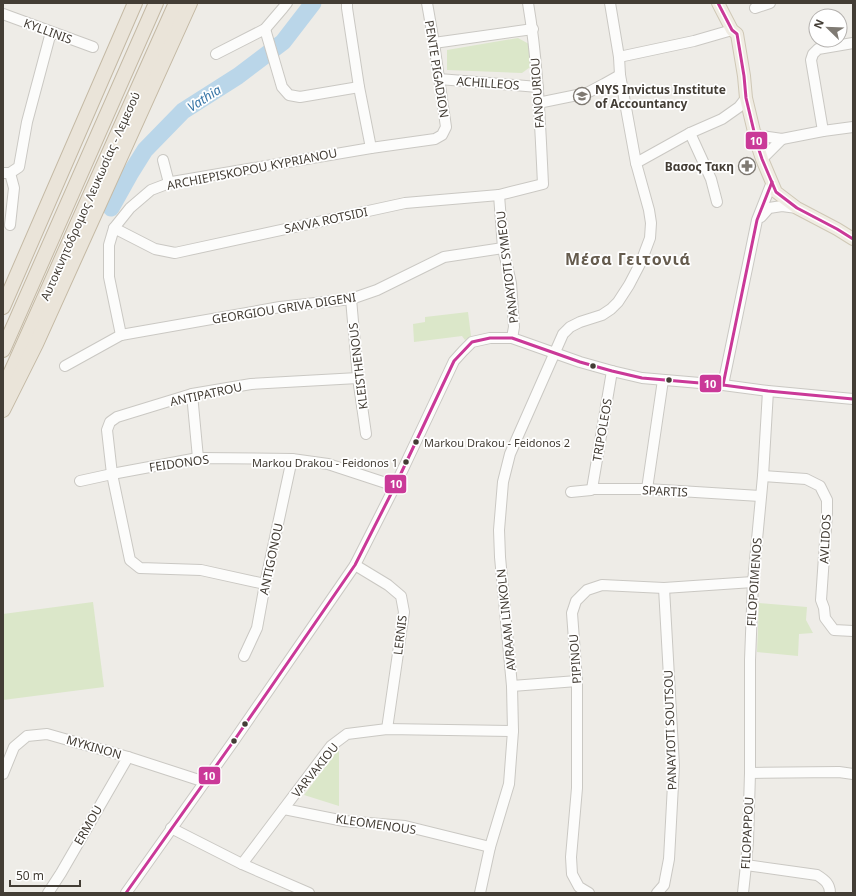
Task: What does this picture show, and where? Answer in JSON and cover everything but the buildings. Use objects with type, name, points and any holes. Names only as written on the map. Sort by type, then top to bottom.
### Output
[{"type":"highway","points":[[3,307],[135,3]]},
{"type":"highway","name":"Αυτοκινητόδρομος Λευκωσίας - Λεμεσού","points":[[3,350],[156,3]]},
{"type":"highway","name":"Αυτοκινητόδρομος Λευκωσίας - Λεμεσού","points":[[3,390],[176,3]]},
{"type":"highway","points":[[3,410],[36,344],[190,3]]},
{"type":"main road","points":[[718,3],[732,30]]},
{"type":"main road","points":[[728,3],[732,30],[730,37],[738,77],[745,93],[758,147],[776,192],[797,208],[853,239]]},
{"type":"street","points":[[216,54],[265,30],[287,3]]},
{"type":"street","points":[[347,3],[359,87],[370,148]]},
{"type":"street","name":"PENTE PIGADION","points":[[427,3],[446,127],[442,135]]},
{"type":"street","name":"FANOURIOU","points":[[528,3],[533,30],[544,184]]},
{"type":"street","name":"AVRAAM LINKOLN","points":[[480,893],[490,847],[509,784],[513,731],[512,686],[500,561],[499,530],[502,485],[510,454],[563,334],[570,327],[580,322],[602,315],[618,302],[641,262],[650,238],[651,223],[649,210],[636,163],[620,75],[619,56],[610,3]]},
{"type":"street","points":[[755,8],[770,3]]},
{"type":"street","name":"KYLLINIS","points":[[3,14],[93,47]]},
{"type":"street","points":[[265,30],[282,87],[289,95],[300,97],[359,87]]},
{"type":"street","points":[[434,43],[533,30]]},
{"type":"street","points":[[619,56],[694,41],[732,30]]},
{"type":"street","points":[[10,225],[14,188],[6,173],[19,167],[27,122],[50,32]]},
{"type":"street","points":[[823,131],[811,60],[813,54],[818,49],[853,43]]},
{"type":"street","points":[[538,103],[586,93],[620,75]]},
{"type":"street","name":"ACHILLEOS","points":[[439,79],[538,87]]},
{"type":"street","points":[[636,163],[690,133],[722,118],[739,107],[745,93]]},
{"type":"street","points":[[755,134],[782,139],[853,127]]},
{"type":"street","points":[[690,133],[711,179],[717,202]]},
{"type":"street","name":"ARCHIEPISKOPOU KYPRIANOU","points":[[121,334],[109,277],[109,245],[114,228],[130,208],[151,190],[169,183],[370,148],[435,139],[442,135]]},
{"type":"street","points":[[762,159],[782,139]]},
{"type":"street","points":[[163,160],[169,183]]},
{"type":"street","points":[[723,385],[757,220],[772,182]]},
{"type":"street","name":"SAVVA ROTSIDI","points":[[114,228],[155,249],[175,253],[405,203],[499,195],[544,184]]},
{"type":"street","name":"PANAYIOTI SYMEOU","points":[[499,195],[502,248],[511,283],[514,327],[512,338]]},
{"type":"street","points":[[757,220],[769,208],[782,206],[797,208]]},
{"type":"street","points":[[837,229],[853,232]]},
{"type":"street","name":"GEORGIOU GRIVA DIGENI","points":[[65,366],[121,334],[280,307],[350,299],[377,290],[444,257],[502,248]]},
{"type":"street","name":"KLEISTHENOUS","points":[[350,299],[358,378],[366,434]]},
{"type":"street","points":[[126,893],[233,742],[354,565],[395,486],[454,361],[472,342],[490,338],[512,338],[612,371],[642,378],[853,399]]},
{"type":"street","name":"TRIPOLEOS","points":[[592,489],[612,371]]},
{"type":"street","name":"ANTIPATROU","points":[[112,474],[107,430],[110,422],[116,417],[192,394],[251,384],[358,378]]},
{"type":"street","points":[[647,489],[663,380]]},
{"type":"street","name":"FILOPOIMENOS","points":[[750,773],[750,660],[753,582],[763,476],[768,391]]},
{"type":"street","points":[[192,394],[198,458]]},
{"type":"street","name":"FEIDONOS","points":[[80,481],[198,458],[292,459],[328,464],[395,486]]},
{"type":"street","name":"ANTIGONOU","points":[[244,656],[257,628],[292,459]]},
{"type":"street","points":[[112,474],[130,560],[140,568],[201,570],[265,584]]},
{"type":"street","name":"AVLIDOS","points":[[763,476],[806,479],[820,486],[827,500],[828,513],[821,600],[825,618],[834,630],[853,631]]},
{"type":"street","name":"SPARTIS","points":[[572,492],[592,489],[647,489],[760,496]]},
{"type":"street","name":"LERNIS","points":[[354,565],[388,584],[401,596],[404,612],[387,729]]},
{"type":"street","name":"PIPINOU","points":[[589,893],[579,887],[572,874],[571,857],[578,788],[576,681],[572,613],[576,601],[587,590],[602,585],[664,588],[753,582]]},
{"type":"street","name":"PANAYIOTI SOUTSOU","points":[[657,893],[664,885],[669,859],[674,766],[664,588]]},
{"type":"street","points":[[512,686],[576,681]]},
{"type":"street","name":"VARVAKIOU","points":[[242,864],[332,746],[347,734],[387,729],[513,731]]},
{"type":"street","name":"MYKINON","points":[[3,774],[14,747],[27,736],[47,734],[128,757],[205,782]]},
{"type":"street","name":"ERMOU","points":[[48,893],[128,757]]},
{"type":"street","points":[[750,773],[839,772],[853,774]]},
{"type":"street","name":"FILOPAPPOU","points":[[743,893],[746,864],[750,773]]},
{"type":"street","name":"KLEOMENOUS","points":[[284,809],[344,820],[405,826],[490,847]]},
{"type":"street","points":[[171,828],[242,864],[309,893]]},
{"type":"street","points":[[746,864],[817,875],[825,880],[830,887],[830,893]]},
{"type":"green space","points":[[518,38],[529,44],[533,65],[522,73],[447,70],[447,50]]},
{"type":"green space","points":[[468,312],[471,336],[465,340],[462,336],[414,342],[413,324],[425,322],[425,317]]},
{"type":"green space","points":[[93,602],[104,687],[3,700],[3,614]]},
{"type":"green space","points":[[759,603],[807,607],[806,620],[813,633],[799,634],[798,656],[757,652]]},
{"type":"green space","points":[[339,749],[339,806],[304,795]]},
{"type":"waterway","name":"Vathia","points":[[111,208],[145,150],[183,111],[238,76],[283,42],[313,3]]},
{"type":"transit line","name":"10","points":[[718,3],[732,30],[737,34],[746,98],[757,144],[776,192],[797,208],[853,239]]},
{"type":"transit line","name":"10","points":[[723,385],[757,220],[772,182]]},
{"type":"transit line","name":"10","points":[[126,893],[233,742],[355,565],[395,486],[454,361],[472,342],[490,338],[512,338],[580,362],[642,378],[853,399]]},
{"type":"place","name":"NYS Invictus Institute of Accountancy","points":[[582,96]]},
{"type":"place","name":"Βασος Τακη","points":[[747,166]]},
{"type":"place","name":"Markou Drakou - Feidonos 2","points":[[416,442]]},
{"type":"place","name":"Markou Drakou - Feidonos 1","points":[[406,462]]},
{"type":"district","name":"Μέσα Γειτονιά","points":[[628,259]]}]
